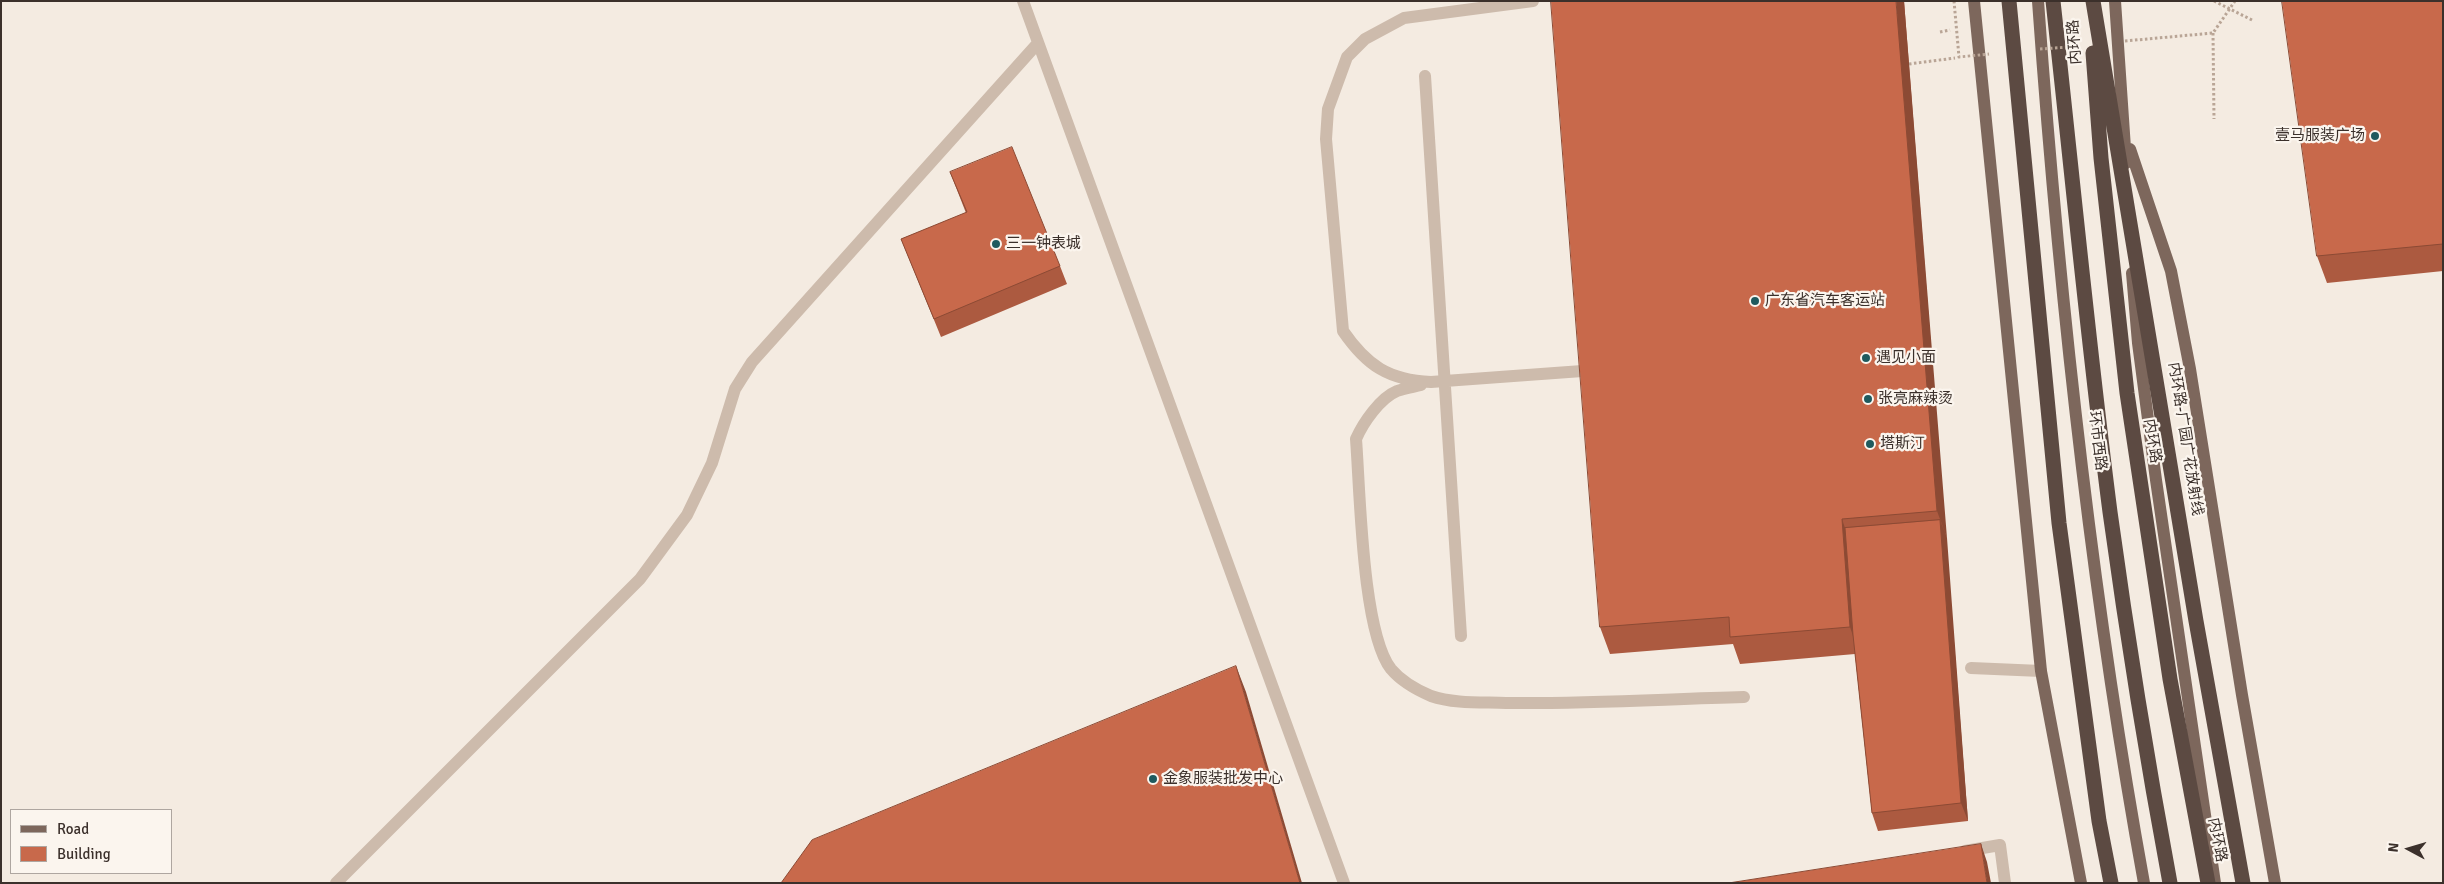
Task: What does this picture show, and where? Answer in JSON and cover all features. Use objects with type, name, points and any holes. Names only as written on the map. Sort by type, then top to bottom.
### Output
[{"type":"highway","points":[[2009,1],[2058,523],[2099,821],[2111,883]]},
{"type":"highway","points":[[2053,1],[2110,513],[2136,692],[2170,883]]},
{"type":"highway","name":"内环路","points":[[2090,1],[2101,158],[2126,393],[2170,679],[2208,883]]},
{"type":"highway","name":"内环路-广园广花放射线","points":[[2093,1],[2198,631],[2243,883]]},
{"type":"main road","points":[[1974,1],[2041,671],[2081,883]]},
{"type":"main road","name":"环市西路","points":[[2038,1],[2058,252],[2075,402],[2118,727],[2144,883]]},
{"type":"main road","points":[[2115,1],[2138,343],[2215,883]]},
{"type":"main road","points":[[2124,127],[2138,180],[2154,219],[2171,271],[2190,369],[2274,883]]},
{"type":"street","points":[[1023,1],[1344,883]]},
{"type":"street","points":[[1533,1],[1404,18],[1365,39],[1347,57],[1328,109],[1326,129],[1343,331],[1355,348],[1381,370],[1407,381],[1431,382],[1612,368]]},
{"type":"street","points":[[336,883],[640,579],[687,515],[712,463],[735,389],[752,362],[1038,43]]},
{"type":"street","points":[[1424,76],[1461,636]]},
{"type":"street","points":[[1431,382],[1396,391],[1373,410],[1362,425],[1356,439],[1369,600],[1381,649],[1391,668],[1404,682],[1433,696],[1470,702],[1528,703],[1744,697]]},
{"type":"street","points":[[1971,668],[2041,671]]},
{"type":"street","points":[[1951,853],[2000,846],[2005,883]]},
{"type":"path","points":[[2214,1],[2252,20]]},
{"type":"path","points":[[1940,32],[1950,30]]},
{"type":"path","points":[[2213,33],[2214,119]]},
{"type":"path","points":[[1909,64],[1959,57]]},
{"type":"building","name":"广东省汽车客运站","points":[[1551,1],[1896,1],[1937,511],[1842,519],[1850,627],[1730,637],[1729,617],[1600,627]]},
{"type":"building","name":"壹马服装广场","points":[[2282,1],[2443,1],[2443,244],[2317,256]]},
{"type":"building","name":"三一钟表城","points":[[1012,147],[1060,266],[934,319],[901,239],[967,212],[950,172]]},
{"type":"building","points":[[1940,520],[1961,803],[1872,813],[1853,635],[1845,528]]},
{"type":"building","name":"金象服装批发中心","points":[[1236,666],[1300,883],[781,883],[812,840]]},
{"type":"building","points":[[1981,844],[1987,883],[1729,883]]},
{"type":"place","name":"壹马服装广场","points":[[2375,136]]},
{"type":"place","name":"三一钟表城","points":[[996,244]]},
{"type":"place","name":"广东省汽车客运站","points":[[1755,301]]},
{"type":"place","name":"遇见小面","points":[[1866,358]]},
{"type":"place","name":"张亮麻辣烫","points":[[1868,399]]},
{"type":"place","name":"塔斯汀","points":[[1870,444]]},
{"type":"place","name":"金象服装批发中心","points":[[1153,779]]}]
